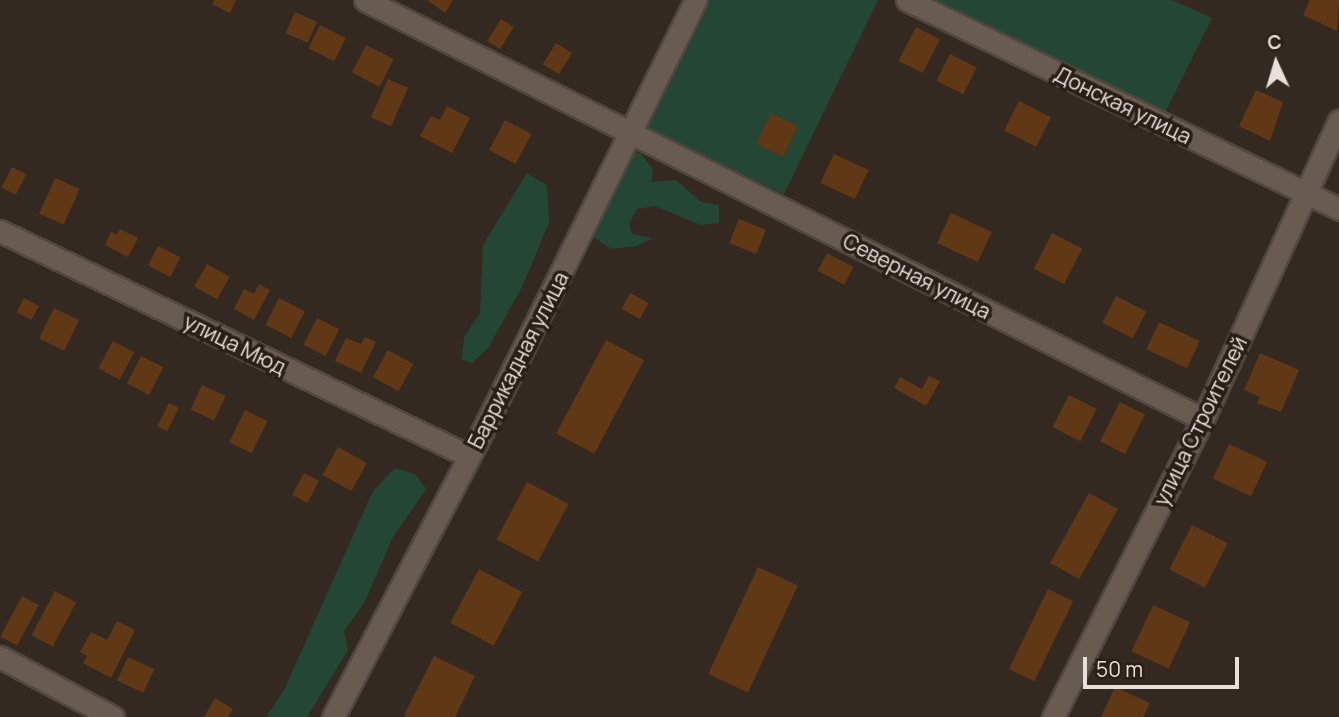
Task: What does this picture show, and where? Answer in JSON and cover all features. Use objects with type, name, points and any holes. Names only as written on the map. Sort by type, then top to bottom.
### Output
[{"type":"street","name":"Северная улица","points":[[365,0],[1203,419]]},
{"type":"street","name":"Баррикадная улица","points":[[332,717],[469,456],[696,0]]},
{"type":"street","name":"Донская улица","points":[[907,0],[1339,209]]},
{"type":"street","name":"улица Строителей","points":[[1053,717],[1203,419],[1339,121]]},
{"type":"street","name":"улица Мюд","points":[[0,231],[469,456]]},
{"type":"street","points":[[0,657],[113,717]]},
{"type":"green space","points":[[706,0],[878,0],[784,194],[642,126]]},
{"type":"green space","points":[[936,0],[1172,0],[1212,18],[1165,113]]},
{"type":"green space","points":[[629,150],[641,154],[653,169],[651,182],[676,180],[701,202],[719,205],[719,223],[701,225],[655,206],[637,209],[629,223],[632,234],[653,238],[637,246],[611,249],[590,235]]},
{"type":"green space","points":[[527,173],[547,185],[549,223],[522,287],[488,348],[472,363],[462,360],[464,337],[480,314],[483,245]]},
{"type":"green space","points":[[395,468],[415,474],[426,489],[393,537],[364,603],[344,631],[348,650],[307,717],[266,717],[284,690],[373,491]]},
{"type":"building","points":[[214,0],[236,0],[230,13],[212,4]]},
{"type":"building","points":[[427,0],[453,0],[445,13]]},
{"type":"building","points":[[1310,0],[1339,0],[1337,31],[1303,15]]},
{"type":"building","points":[[295,12],[317,22],[308,43],[286,33]]},
{"type":"building","points":[[501,19],[514,27],[500,49],[487,41]]},
{"type":"building","points":[[320,25],[346,38],[334,61],[308,48]]},
{"type":"building","points":[[916,27],[940,39],[923,73],[899,61]]},
{"type":"building","points":[[556,43],[572,53],[559,74],[543,64]]},
{"type":"building","points":[[366,45],[394,59],[380,87],[352,73]]},
{"type":"building","points":[[950,54],[977,68],[963,94],[936,81]]},
{"type":"building","points":[[388,79],[408,88],[391,126],[371,117]]},
{"type":"building","points":[[1256,90],[1283,102],[1270,141],[1239,126]]},
{"type":"building","points":[[1019,101],[1051,117],[1036,147],[1004,130]]},
{"type":"building","points":[[447,106],[470,118],[452,153],[420,136],[431,116],[440,120]]},
{"type":"building","points":[[771,113],[798,126],[783,157],[756,144]]},
{"type":"building","points":[[505,120],[531,134],[516,164],[489,150]]},
{"type":"building","points":[[834,154],[868,170],[855,199],[820,183]]},
{"type":"building","points":[[12,167],[26,174],[16,195],[2,187]]},
{"type":"building","points":[[55,178],[80,189],[64,225],[39,214]]},
{"type":"building","points":[[951,213],[992,232],[978,262],[937,243]]},
{"type":"building","points":[[739,219],[766,230],[756,254],[729,243]]},
{"type":"building","points":[[120,229],[138,238],[128,257],[105,245],[111,232],[117,235]]},
{"type":"building","points":[[1052,233],[1082,248],[1064,284],[1034,269]]},
{"type":"building","points":[[158,246],[180,257],[170,277],[148,266]]},
{"type":"building","points":[[827,253],[853,267],[844,285],[818,271]]},
{"type":"building","points":[[207,264],[230,277],[217,299],[194,287]]},
{"type":"building","points":[[259,284],[270,290],[254,320],[234,309],[244,289],[254,294]]},
{"type":"building","points":[[630,293],[649,303],[640,319],[622,309]]},
{"type":"building","points":[[1116,296],[1146,311],[1133,338],[1102,323]]},
{"type":"building","points":[[24,298],[39,306],[31,320],[16,312]]},
{"type":"building","points":[[279,298],[305,311],[291,338],[265,325]]},
{"type":"building","points":[[54,308],[79,320],[64,351],[39,339]]},
{"type":"building","points":[[317,318],[339,329],[326,356],[303,345]]},
{"type":"building","points":[[1159,322],[1200,341],[1187,368],[1146,349]]},
{"type":"building","points":[[365,337],[376,342],[361,373],[335,361],[346,338],[361,344]]},
{"type":"building","points":[[606,340],[644,360],[594,454],[556,434]]},
{"type":"building","points":[[113,341],[134,352],[120,380],[98,368]]},
{"type":"building","points":[[388,350],[413,364],[398,391],[373,377]]},
{"type":"building","points":[[1260,353],[1299,370],[1281,412],[1257,403],[1260,397],[1244,390]]},
{"type":"building","points":[[141,356],[163,367],[149,395],[127,384]]},
{"type":"building","points":[[929,376],[940,381],[926,406],[894,388],[900,377],[922,389]]},
{"type":"building","points":[[202,385],[226,396],[214,420],[191,409]]},
{"type":"building","points":[[1069,395],[1097,409],[1080,441],[1053,427]]},
{"type":"building","points":[[1120,402],[1145,415],[1125,454],[1100,441]]},
{"type":"building","points":[[169,403],[179,408],[167,431],[157,426]]},
{"type":"building","points":[[245,410],[267,421],[252,453],[229,442]]},
{"type":"building","points":[[1229,444],[1267,462],[1251,496],[1213,478]]},
{"type":"building","points":[[338,447],[367,463],[351,491],[322,475]]},
{"type":"building","points":[[304,473],[319,481],[307,503],[292,495]]},
{"type":"building","points":[[527,482],[568,504],[538,561],[496,539]]},
{"type":"building","points":[[1089,493],[1118,509],[1079,579],[1050,563]]},
{"type":"building","points":[[1192,525],[1228,543],[1205,588],[1169,570]]},
{"type":"building","points":[[758,567],[798,586],[748,693],[708,674]]},
{"type":"building","points":[[479,569],[522,592],[494,646],[450,623]]},
{"type":"building","points":[[1048,589],[1073,601],[1034,681],[1009,669]]},
{"type":"building","points":[[55,591],[76,602],[53,646],[32,635]]},
{"type":"building","points":[[22,596],[39,605],[17,646],[0,637]]},
{"type":"building","points":[[1153,605],[1190,622],[1169,669],[1131,651]]},
{"type":"building","points":[[117,621],[135,630],[111,678],[83,663],[87,656],[80,652],[91,632],[107,640]]},
{"type":"building","points":[[434,656],[475,676],[455,717],[407,717],[404,715]]},
{"type":"building","points":[[128,657],[154,669],[143,693],[117,681]]},
{"type":"building","points":[[1115,687],[1150,703],[1143,717],[1101,717]]},
{"type":"building","points":[[215,698],[233,709],[228,717],[204,717]]}]
